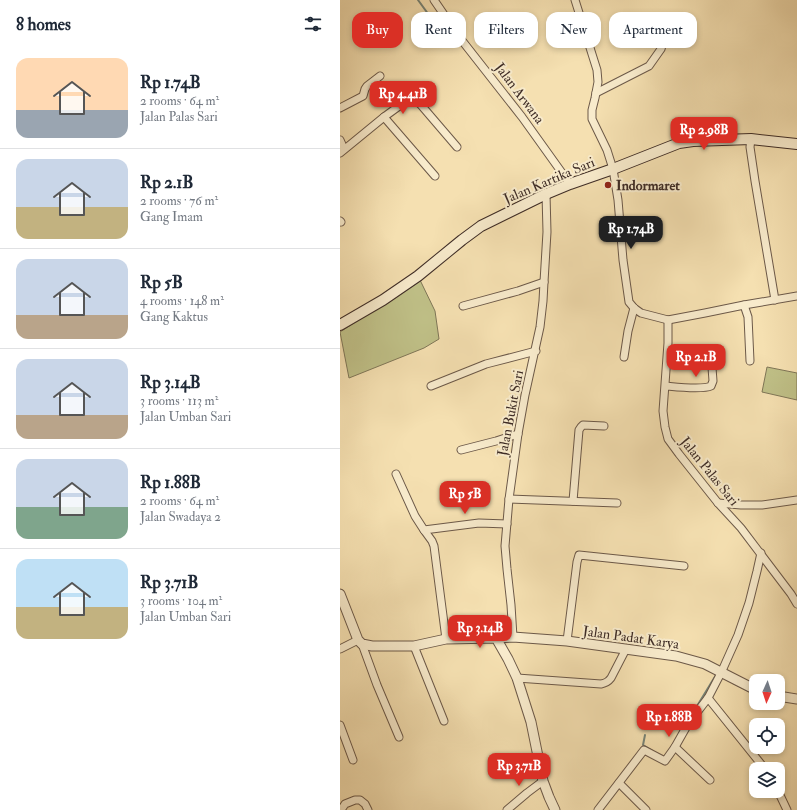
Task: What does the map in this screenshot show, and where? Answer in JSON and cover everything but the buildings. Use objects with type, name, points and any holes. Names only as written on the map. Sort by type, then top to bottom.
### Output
[{"type":"main road","name":"Jalan Kartika Sari","points":[[340,325],[383,300],[418,276],[481,226],[570,184],[679,143],[693,141],[751,139],[797,144]]},
{"type":"street","name":"Jalan Arwana","points":[[434,0],[460,38],[522,117],[570,184]]},
{"type":"street","points":[[575,0],[597,70],[598,82],[592,110],[592,119],[607,150],[613,169],[618,200],[624,267],[629,302],[641,314],[668,320],[797,296]]},
{"type":"street","points":[[596,93],[649,66],[661,48]]},
{"type":"street","points":[[340,108],[363,96],[367,86],[380,76]]},
{"type":"street","points":[[340,140],[342,151],[384,117],[406,101],[411,100],[421,105],[457,147]]},
{"type":"street","points":[[384,117],[435,176]]},
{"type":"street","points":[[751,139],[750,147],[755,181],[775,300]]},
{"type":"street","name":"Jalan Bukit Sari","points":[[513,637],[505,546],[509,499],[518,434],[536,351],[544,301],[547,232],[546,194]]},
{"type":"street","points":[[463,306],[518,291],[544,282]]},
{"type":"street","points":[[744,305],[748,317],[750,361]]},
{"type":"street","points":[[624,357],[628,331],[634,308]]},
{"type":"street","name":"Jalan Palas Sari","points":[[668,320],[666,386],[663,411],[668,440],[718,503],[741,528],[760,553],[794,592],[797,604]]},
{"type":"street","points":[[431,386],[486,364],[536,351]]},
{"type":"street","points":[[666,386],[702,388],[711,386],[711,354]]},
{"type":"street","points":[[573,501],[579,430],[583,425],[604,426]]},
{"type":"street","points":[[461,450],[518,434]]},
{"type":"street","points":[[396,474],[415,516],[434,546],[446,639]]},
{"type":"street","points":[[509,499],[617,503]]},
{"type":"street","points":[[718,503],[762,505],[797,500]]},
{"type":"street","points":[[424,530],[479,523],[507,524]]},
{"type":"street","points":[[598,810],[644,750],[665,761],[688,724],[708,698],[738,635],[749,603],[760,553]]},
{"type":"street","points":[[567,641],[579,555],[684,566]]},
{"type":"street","points":[[340,594],[399,737]]},
{"type":"street","name":"Jalan Padat Karya","points":[[360,642],[372,646],[414,646],[446,639],[513,637],[567,641],[676,656],[705,664],[749,687]]},
{"type":"street","points":[[496,638],[517,678],[531,722],[543,780],[555,810]]},
{"type":"street","points":[[340,648],[360,642]]},
{"type":"street","points":[[414,646],[444,721]]},
{"type":"street","points":[[517,678],[601,684],[605,683],[611,678],[626,649]]},
{"type":"street","points":[[785,697],[797,699]]},
{"type":"street","points":[[708,698],[759,762]]},
{"type":"street","points":[[340,726],[353,760]]},
{"type":"street","points":[[675,747],[710,780]]},
{"type":"street","points":[[507,810],[543,780]]},
{"type":"street","points":[[619,783],[646,810]]},
{"type":"street","points":[[781,798],[787,810]]},
{"type":"street","points":[[341,810],[344,804],[355,800],[360,800],[365,804],[368,810]]},
{"type":"green space","points":[[420,280],[435,311],[439,339],[424,348],[349,378],[340,332]]},
{"type":"green space","points":[[767,367],[797,373],[797,400],[762,392]]},
{"type":"waterway","points":[[418,0],[427,12]]},
{"type":"waterway","points":[[694,711],[716,675]]},
{"type":"waterway","points":[[733,683],[749,691]]},
{"type":"waterway","points":[[645,735],[643,745],[653,751]]},
{"type":"place","name":"Indormaret","points":[[608,185]]}]
